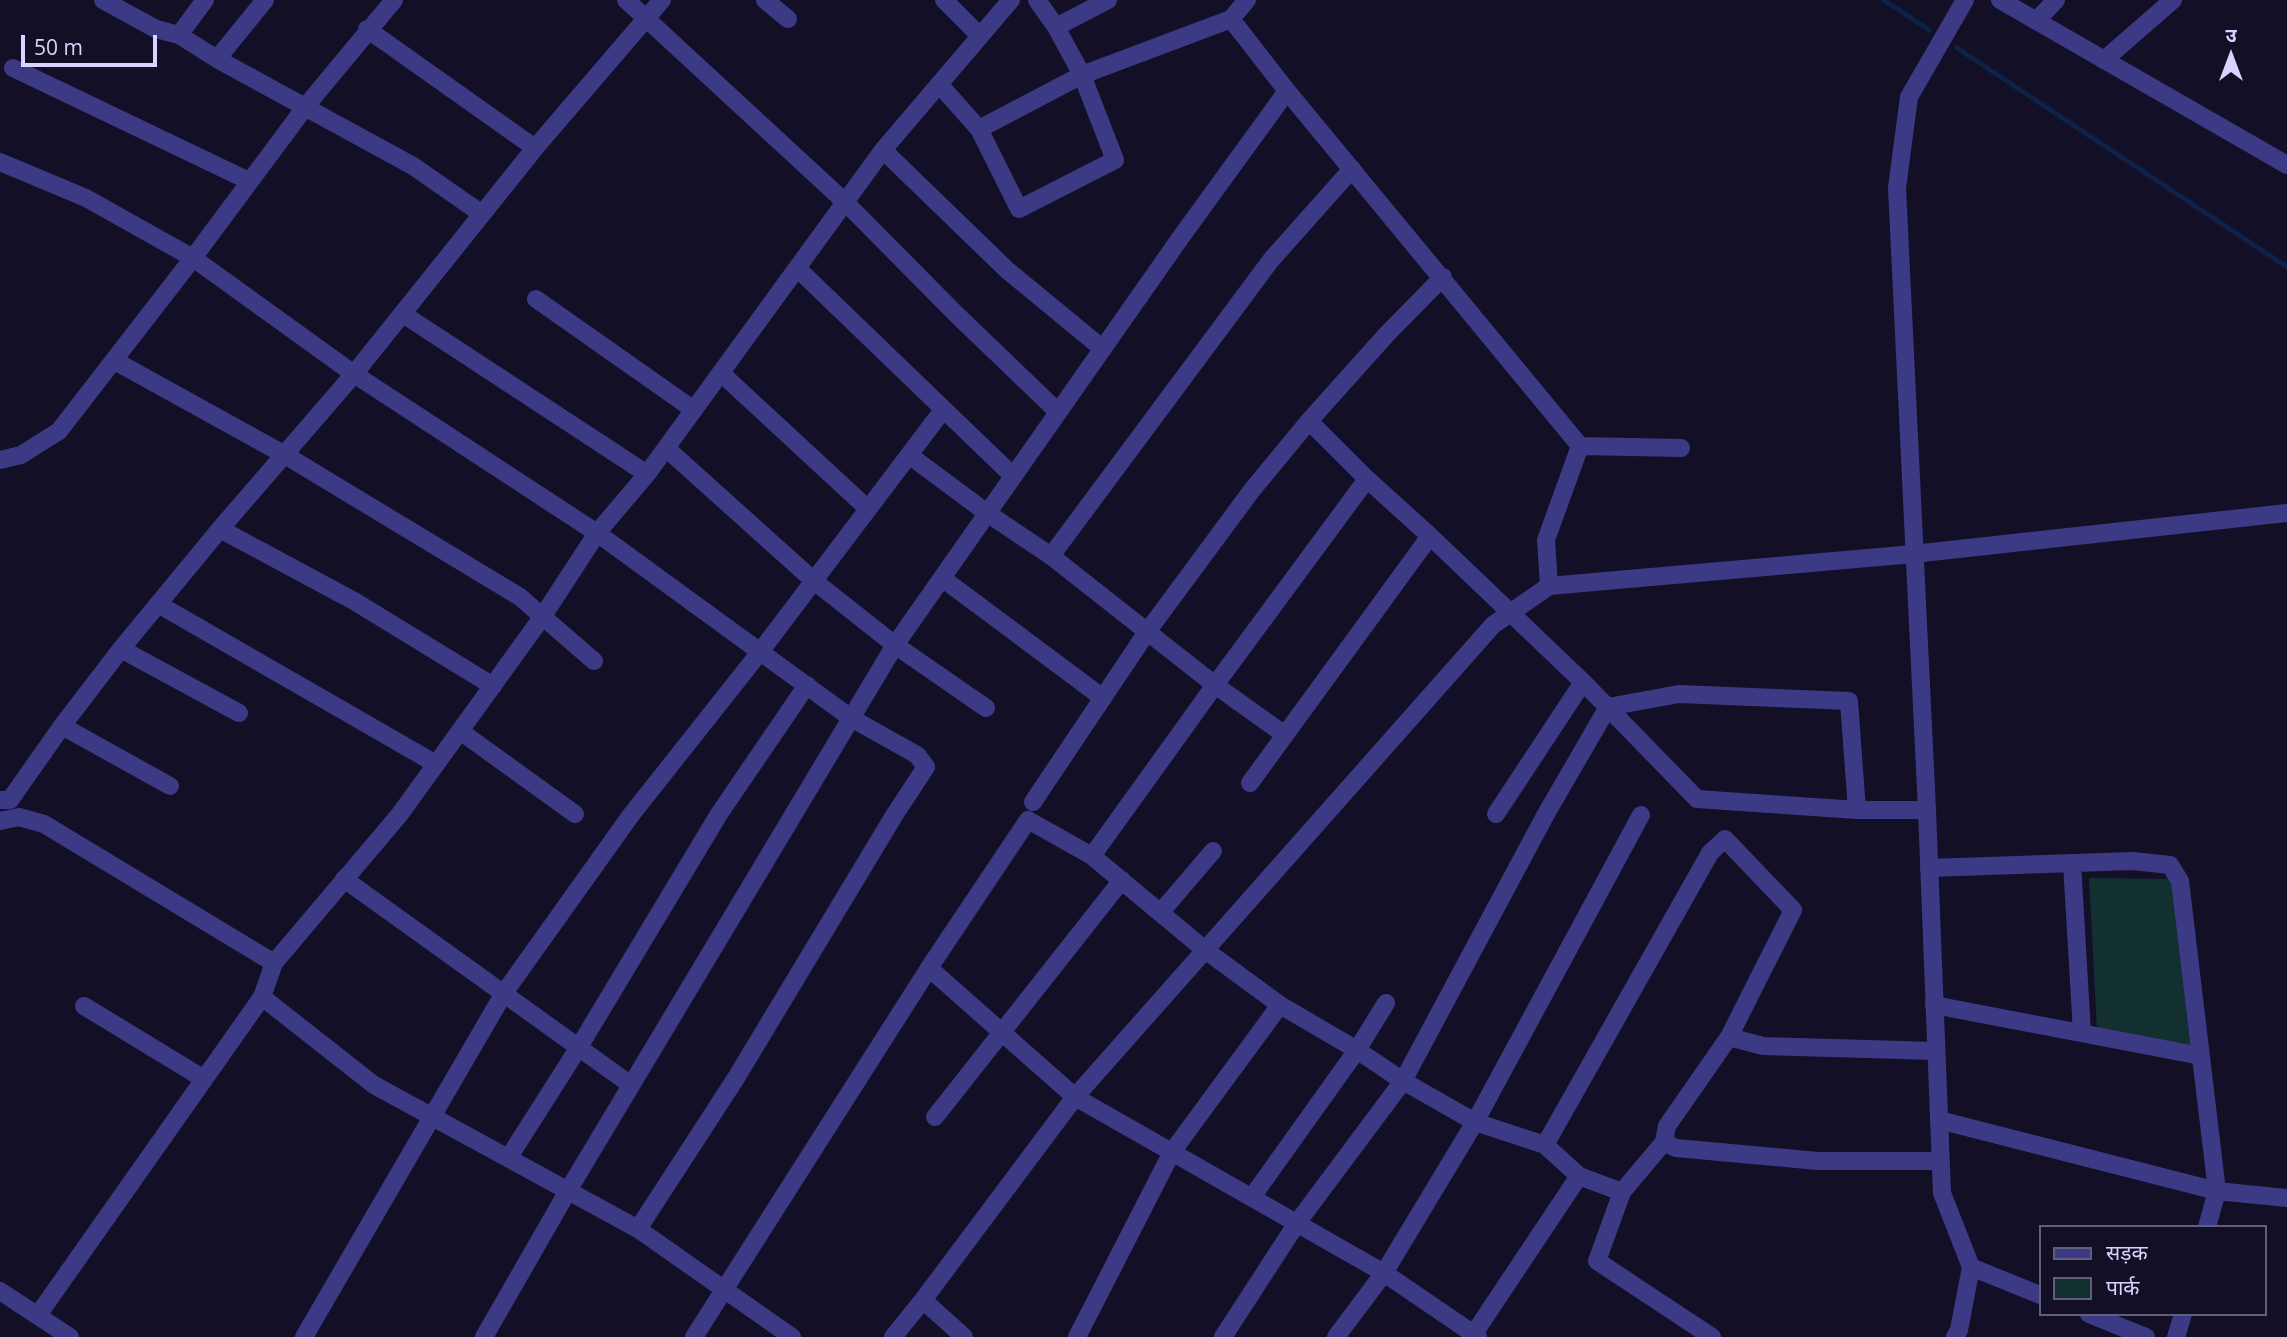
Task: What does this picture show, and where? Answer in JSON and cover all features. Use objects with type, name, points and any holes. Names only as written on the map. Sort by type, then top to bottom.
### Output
[{"type":"street","points":[[103,0],[156,29],[178,35],[413,166],[482,214]]},
{"type":"street","points":[[178,35],[205,0]]},
{"type":"street","points":[[217,59],[265,0]]},
{"type":"street","points":[[0,460],[21,454],[59,431],[115,361],[306,106],[367,29],[394,0]]},
{"type":"street","points":[[626,0],[845,202],[1058,412]]},
{"type":"street","points":[[0,800],[10,800],[121,649],[354,374],[535,148],[662,0]]},
{"type":"street","points":[[765,0],[788,19]]},
{"type":"street","points":[[944,0],[980,36]]},
{"type":"street","points":[[38,1315],[262,997],[274,963],[400,814],[543,616],[597,533],[647,474],[883,150],[1011,0]]},
{"type":"street","points":[[939,84],[979,129],[1019,209],[1115,160],[1082,75],[1056,27],[1037,0]]},
{"type":"street","points":[[1056,27],[1108,0]]},
{"type":"street","points":[[979,129],[1082,75],[1231,19],[1247,0]]},
{"type":"street","points":[[1955,1337],[1959,1330],[1971,1267],[1942,1194],[1927,810],[1897,188],[1909,97],[1965,0]]},
{"type":"street","points":[[2000,0],[2287,165]]},
{"type":"street","points":[[2036,21],[2056,0]]},
{"type":"street","points":[[2104,60],[2173,0]]},
{"type":"street","points":[[1231,19],[1287,91],[1580,446],[1681,448]]},
{"type":"street","points":[[367,29],[535,148]]},
{"type":"street","points":[[13,68],[250,181]]},
{"type":"street","points":[[484,1337],[569,1189],[895,645],[1287,91]]},
{"type":"street","points":[[883,150],[1007,270],[1102,349]]},
{"type":"street","points":[[0,162],[86,198],[193,258],[354,374],[597,533],[851,718],[917,755],[926,767],[736,1078],[638,1229]]},
{"type":"street","points":[[1051,556],[1271,260],[1352,169]]},
{"type":"street","points":[[797,268],[1013,476]]},
{"type":"street","points":[[1033,802],[1147,632],[1251,490],[1387,334],[1443,277]]},
{"type":"street","points":[[536,299],[694,410]]},
{"type":"street","points":[[402,314],[647,474]]},
{"type":"street","points":[[115,361],[285,454],[520,597],[594,661]]},
{"type":"street","points":[[720,373],[868,509]]},
{"type":"street","points":[[304,1337],[504,993],[631,815],[760,652],[943,411]]},
{"type":"street","points":[[1309,421],[1367,480],[1430,536],[1583,682],[1697,799],[1857,810],[1927,810]]},
{"type":"street","points":[[1549,586],[1546,540],[1580,446]]},
{"type":"street","points":[[666,447],[814,580],[895,645],[986,708]]},
{"type":"street","points":[[909,455],[1051,556],[1215,685],[1285,735]]},
{"type":"street","points":[[1092,856],[1367,480]]},
{"type":"street","points":[[892,1337],[923,1300],[1074,1097],[1493,625],[1549,586],[1913,554],[2287,513]]},
{"type":"street","points":[[220,529],[354,601],[493,686]]},
{"type":"street","points":[[1250,783],[1430,536]]},
{"type":"street","points":[[942,578],[1103,698]]},
{"type":"street","points":[[158,604],[436,764]]},
{"type":"street","points":[[121,649],[239,713]]},
{"type":"street","points":[[1496,814],[1583,682]]},
{"type":"street","points":[[509,1157],[579,1047],[719,814],[807,685]]},
{"type":"street","points":[[1223,1337],[1297,1223],[1404,1081],[1546,814],[1608,707],[1679,694],[1849,701],[1857,810]]},
{"type":"street","points":[[62,726],[170,786]]},
{"type":"street","points":[[460,731],[575,814]]},
{"type":"street","points":[[1336,1337],[1384,1273],[1475,1122],[1641,815]]},
{"type":"street","points":[[0,821],[19,817],[44,824],[274,963]]},
{"type":"street","points":[[694,1337],[929,968],[1028,820],[1092,856],[1205,950],[1280,1005],[1475,1122],[1545,1145],[1579,1176],[1622,1192]]},
{"type":"street","points":[[1545,1145],[1710,853],[1725,839],[1793,910],[1729,1037],[1667,1126],[1664,1142],[1622,1192],[1597,1261],[1712,1337]]},
{"type":"street","points":[[1160,914],[1213,851]]},
{"type":"street","points":[[1929,868],[2133,861],[2170,865],[2180,881],[2217,1191],[2208,1225]]},
{"type":"street","points":[[2072,863],[2082,1033]]},
{"type":"street","points":[[344,879],[632,1085]]},
{"type":"street","points":[[935,1117],[1122,880]]},
{"type":"street","points":[[929,968],[1074,1097],[1384,1273],[1477,1333],[1579,1176]]},
{"type":"street","points":[[262,997],[374,1085],[638,1229],[792,1337]]},
{"type":"street","points":[[1251,1197],[1357,1050],[1386,1003]]},
{"type":"street","points":[[1934,1004],[2201,1056]]},
{"type":"street","points":[[1077,1337],[1172,1152],[1280,1005]]},
{"type":"street","points":[[84,1006],[204,1079]]},
{"type":"street","points":[[1729,1037],[1763,1045],[1936,1051]]},
{"type":"street","points":[[1939,1120],[2217,1191],[2287,1198]]},
{"type":"street","points":[[1664,1142],[1676,1148],[1818,1161],[1940,1161]]},
{"type":"street","points":[[1971,1267],[2038,1294]]},
{"type":"street","points":[[0,1291],[70,1337]]},
{"type":"street","points":[[923,1300],[964,1337]]},
{"type":"street","points":[[2094,1316],[2146,1337]]},
{"type":"street","points":[[2176,1337],[2182,1316]]},
{"type":"green space","points":[[2089,878],[2175,879],[2195,1049],[2097,1031]]},
{"type":"waterway","points":[[1884,0],[1929,30]]},
{"type":"waterway","points":[[1957,48],[2287,267]]}]
